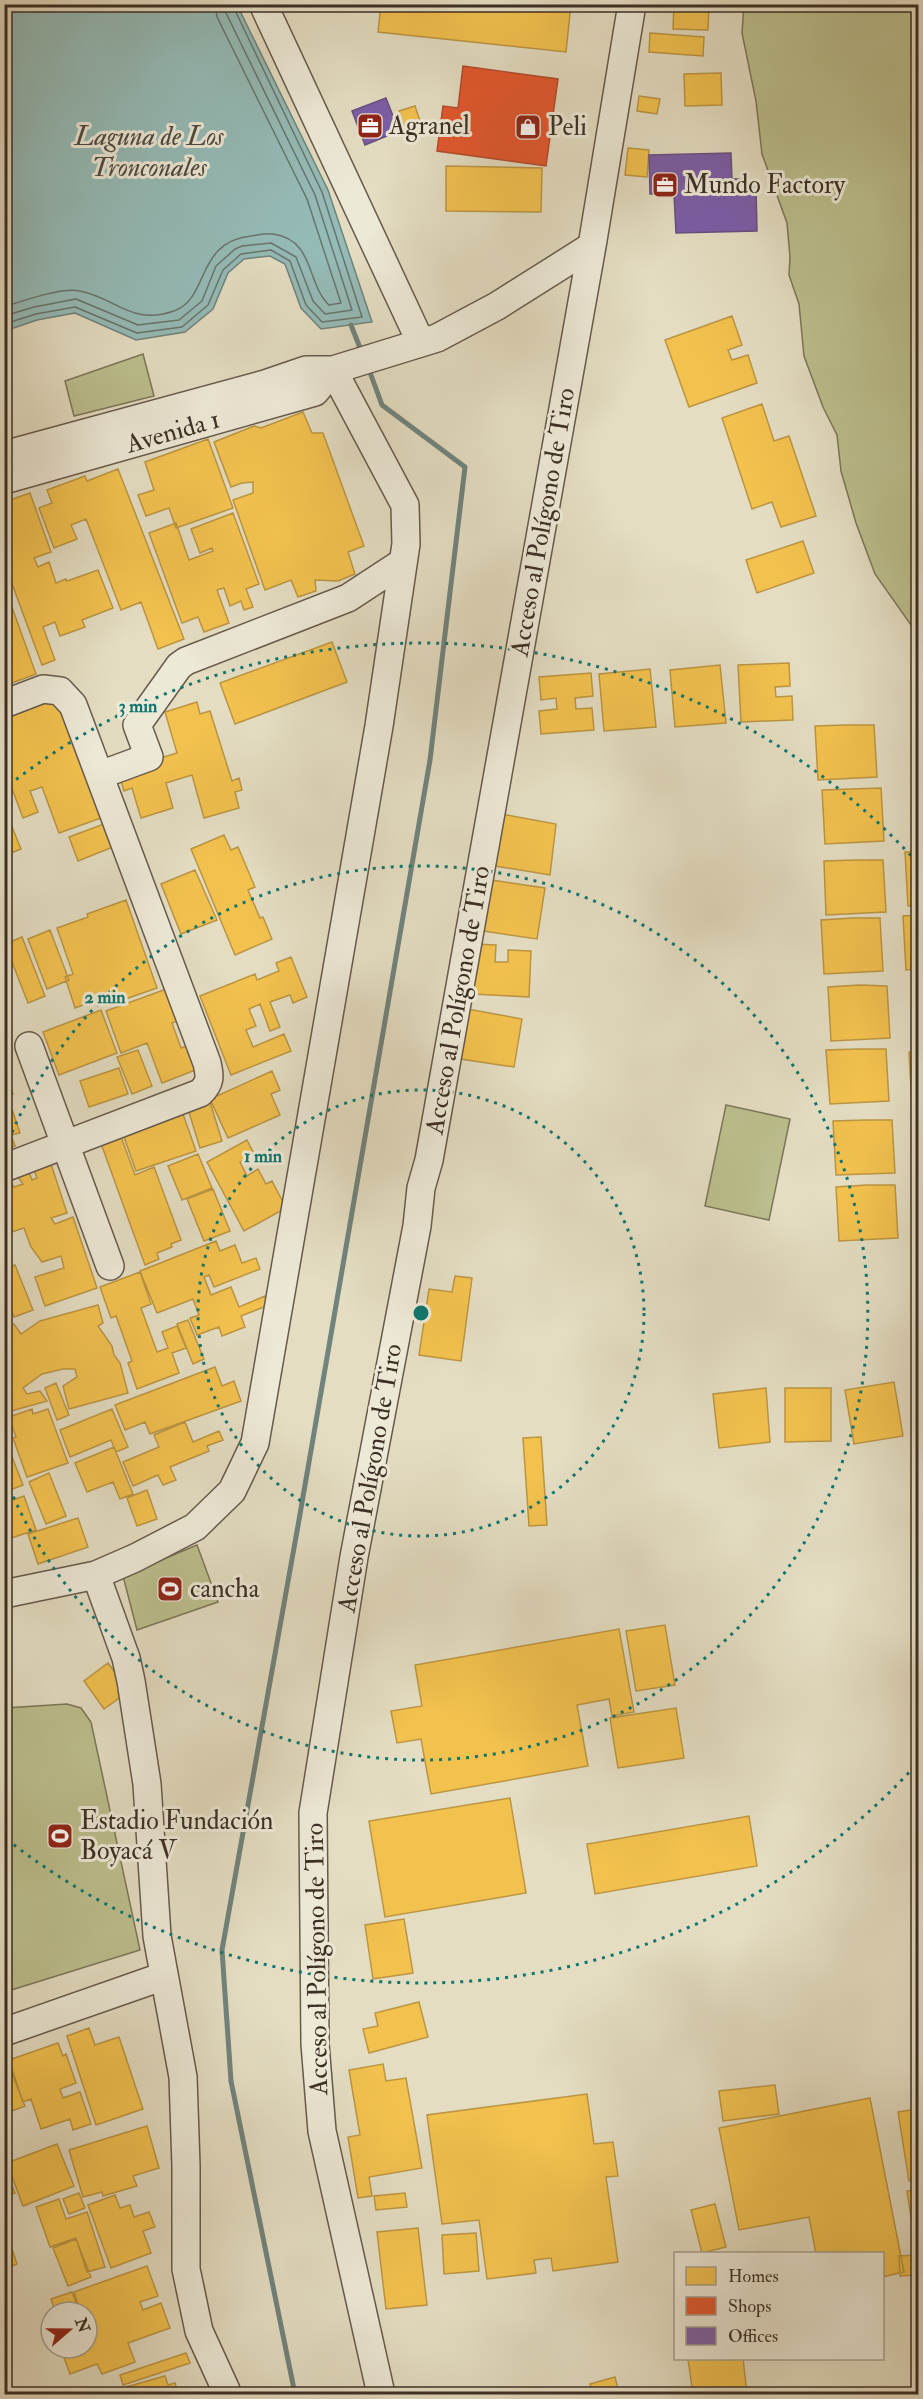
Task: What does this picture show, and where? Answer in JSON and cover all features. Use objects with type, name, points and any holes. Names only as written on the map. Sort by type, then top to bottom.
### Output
[{"type":"street","points":[[263,4],[417,344]]},
{"type":"street","points":[[280,4],[417,344]]},
{"type":"street","name":"Acceso al Polígono de Tiro","points":[[381,2394],[322,2132],[315,2044],[313,1813],[354,1557],[417,1226],[420,1188],[429,1160],[592,246],[632,4]]},
{"type":"street","points":[[4,1594],[96,1575],[195,1527],[232,1491],[255,1443],[377,737],[406,544],[405,505],[337,369],[417,344],[497,306],[592,246]]},
{"type":"street","name":"Avenida 1","points":[[4,455],[265,384],[306,370],[337,369]]},
{"type":"street","name":"Avenida 1","points":[[4,480],[315,392],[337,369]]},
{"type":"street","points":[[100,775],[149,757],[137,725],[179,666],[186,661],[348,598],[403,562]]},
{"type":"street","points":[[4,704],[43,690],[60,691],[73,705],[207,1063],[210,1078],[207,1087],[200,1093],[4,1168]]},
{"type":"street","points":[[29,1046],[110,1266]]},
{"type":"street","points":[[96,1575],[126,1659],[147,1784],[157,1936],[183,2077],[186,2269],[199,2331],[226,2390]]},
{"type":"street","points":[[4,2032],[164,1976]]},
{"type":"green space","points":[[744,5],[918,5],[918,635],[875,574],[856,523],[841,471],[837,435],[823,407],[804,356],[799,304],[789,275],[787,223],[762,154],[756,101],[742,33]]},
{"type":"green space","points":[[143,354],[154,396],[74,416],[65,381]]},
{"type":"green space","points":[[726,1105],[790,1119],[769,1220],[705,1206]]},
{"type":"green space","name":"cancha","points":[[197,1545],[218,1602],[137,1630],[123,1576]]},
{"type":"green space","name":"Estadio Fundación Boyacá V","points":[[67,1704],[81,1708],[91,1722],[140,1950],[5,1992],[5,1708]]},
{"type":"water","name":"Laguna de Los Tronconales","points":[[4,5],[237,5],[328,190],[372,322],[321,329],[301,308],[285,264],[270,256],[244,259],[228,273],[213,309],[185,332],[136,340],[75,313],[37,320],[5,331]]},
{"type":"building: Homes","points":[[381,4],[571,4],[566,52],[378,32]]},
{"type":"building: Homes","points":[[674,5],[709,6],[708,30],[673,29]]},
{"type":"building: Homes","points":[[650,33],[704,37],[703,56],[649,52]]},
{"type":"building: Homes","points":[[721,73],[722,105],[685,106],[684,74]]},
{"type":"building: Homes","points":[[639,96],[660,99],[657,114],[637,111]]},
{"type":"building: Homes","points":[[415,106],[423,130],[407,135],[399,111]]},
{"type":"building: Homes","points":[[628,148],[649,150],[647,177],[625,175]]},
{"type":"building: Homes","points":[[446,166],[542,168],[541,212],[446,211]]},
{"type":"building: Homes","points":[[732,316],[742,345],[728,350],[732,360],[748,355],[757,383],[689,407],[665,340]]},
{"type":"building: Homes","points":[[762,404],[774,441],[789,436],[816,516],[781,527],[772,502],[752,509],[722,418]]},
{"type":"building: Homes","points":[[303,412],[312,433],[323,433],[364,546],[348,552],[355,574],[338,581],[315,580],[316,591],[298,597],[291,580],[265,590],[233,500],[253,493],[253,482],[231,487],[214,442],[254,426],[261,428]]},
{"type":"building: Homes","points":[[208,439],[233,508],[176,528],[169,508],[146,516],[138,495],[154,490],[145,462]]},
{"type":"building: Homes","points":[[118,469],[184,639],[158,649],[141,602],[121,610],[86,519],[71,525],[77,539],[54,548],[39,508],[52,503],[47,490],[85,476],[87,481]]},
{"type":"building: Homes","points":[[30,493],[51,552],[34,558],[38,567],[49,562],[56,583],[98,570],[113,608],[82,620],[85,627],[60,636],[55,622],[43,627],[55,660],[42,665],[4,562],[4,502]]},
{"type":"building: Homes","points":[[233,513],[259,584],[246,589],[253,607],[244,610],[241,601],[230,606],[224,588],[217,590],[229,623],[204,632],[198,617],[182,623],[149,533],[176,523],[189,560],[213,551],[212,548],[200,553],[191,529]]},
{"type":"building: Homes","points":[[803,541],[814,573],[757,593],[746,560]]},
{"type":"building: Homes","points":[[4,585],[36,674],[4,686]]},
{"type":"building: Homes","points":[[332,642],[347,682],[235,724],[220,683]]},
{"type":"building: Homes","points":[[789,663],[790,686],[775,687],[776,697],[792,696],[793,720],[741,722],[738,665]]},
{"type":"building: Homes","points":[[720,665],[726,723],[675,727],[670,670]]},
{"type":"building: Homes","points":[[650,669],[656,727],[604,731],[599,674]]},
{"type":"building: Homes","points":[[591,673],[593,696],[575,698],[576,709],[592,708],[594,730],[541,734],[539,711],[557,709],[556,698],[541,700],[539,677]]},
{"type":"building: Homes","points":[[55,695],[101,818],[59,833],[42,787],[30,791],[38,812],[23,818],[4,767],[4,714]]},
{"type":"building: Homes","points":[[197,702],[200,714],[210,711],[232,781],[239,778],[242,790],[235,792],[239,808],[204,818],[192,775],[166,783],[173,808],[141,818],[132,788],[124,791],[118,771],[177,753],[165,712]]},
{"type":"building: Homes","points":[[874,725],[877,777],[818,780],[815,726]]},
{"type":"building: Homes","points":[[881,788],[884,841],[825,844],[822,790]]},
{"type":"building: Homes","points":[[496,813],[556,824],[550,875],[489,865]]},
{"type":"building: Homes","points":[[8,817],[21,849],[4,856],[4,819]]},
{"type":"building: Homes","points":[[104,824],[113,847],[78,861],[69,837]]},
{"type":"building: Homes","points":[[224,835],[231,850],[238,847],[255,887],[248,890],[272,939],[235,955],[191,849]]},
{"type":"building: Homes","points":[[905,852],[918,852],[918,906],[908,906]]},
{"type":"building: Homes","points":[[883,860],[886,912],[826,915],[824,861]]},
{"type":"building: Homes","points":[[195,870],[217,920],[181,934],[161,884]]},
{"type":"building: Homes","points":[[484,879],[545,888],[537,939],[477,930]]},
{"type":"building: Homes","points":[[126,900],[157,988],[117,1002],[114,994],[75,1008],[65,977],[73,974],[57,928]]},
{"type":"building: Homes","points":[[918,915],[918,969],[906,970],[903,916]]},
{"type":"building: Homes","points":[[880,918],[883,971],[824,974],[821,920]]},
{"type":"building: Homes","points":[[50,930],[69,980],[47,989],[28,939]]},
{"type":"building: Homes","points":[[22,937],[45,996],[28,1003],[5,944]]},
{"type":"building: Homes","points":[[475,944],[496,945],[495,962],[508,962],[508,950],[531,951],[529,997],[473,994]]},
{"type":"building: Homes","points":[[291,957],[307,997],[293,1003],[290,995],[270,1002],[280,1027],[270,1031],[260,1004],[249,1009],[256,1026],[246,1030],[253,1047],[284,1034],[291,1051],[231,1075],[200,996],[255,974],[257,980],[279,971],[276,963]]},
{"type":"building: Homes","points":[[912,979],[918,979],[918,1033],[915,1033]]},
{"type":"building: Homes","points":[[887,986],[890,1038],[831,1041],[828,987]]},
{"type":"building: Homes","points":[[169,988],[181,1020],[172,1023],[181,1048],[189,1045],[198,1069],[162,1083],[147,1043],[121,1053],[106,1011]]},
{"type":"building: Homes","points":[[462,1008],[522,1019],[514,1067],[454,1058]]},
{"type":"building: Homes","points":[[101,1010],[117,1053],[59,1075],[43,1032]]},
{"type":"building: Homes","points":[[886,1049],[889,1101],[830,1104],[826,1050]]},
{"type":"building: Homes","points":[[138,1050],[152,1086],[132,1094],[117,1057]]},
{"type":"building: Homes","points":[[909,1052],[918,1052],[918,1106],[912,1106]]},
{"type":"building: Homes","points":[[119,1068],[128,1094],[89,1107],[80,1081]]},
{"type":"building: Homes","points":[[272,1071],[280,1090],[271,1094],[280,1115],[228,1138],[210,1099]]},
{"type":"building: Homes","points":[[4,1072],[13,1094],[4,1097]]},
{"type":"building: Homes","points":[[210,1102],[222,1141],[200,1148],[188,1109]]},
{"type":"building: Homes","points":[[12,1109],[20,1133],[11,1135],[15,1146],[4,1149],[4,1111]]},
{"type":"building: Homes","points":[[183,1114],[196,1151],[136,1171],[123,1134]]},
{"type":"building: Homes","points":[[912,1115],[918,1115],[918,1169],[916,1169]]},
{"type":"building: Homes","points":[[892,1120],[895,1173],[836,1175],[833,1121]]},
{"type":"building: Homes","points":[[119,1131],[135,1175],[154,1167],[181,1240],[171,1244],[172,1247],[157,1253],[159,1259],[145,1265],[99,1138]]},
{"type":"building: Homes","points":[[247,1140],[254,1154],[240,1162],[247,1176],[258,1169],[266,1184],[272,1181],[286,1208],[244,1231],[207,1162]]},
{"type":"building: Homes","points":[[198,1154],[212,1188],[182,1200],[168,1166]]},
{"type":"building: Homes","points":[[31,1162],[51,1164],[67,1213],[51,1218],[55,1224],[73,1217],[97,1288],[45,1306],[35,1277],[64,1268],[61,1256],[42,1262],[31,1247],[24,1228],[9,1233],[4,1227],[4,1174],[14,1187],[23,1184],[15,1173],[26,1164],[32,1180],[37,1178]]},
{"type":"building: Homes","points":[[915,1184],[918,1184],[918,1238]]},
{"type":"building: Homes","points":[[895,1185],[898,1238],[839,1241],[836,1187]]},
{"type":"building: Homes","points":[[213,1189],[230,1231],[204,1241],[187,1199]]},
{"type":"building: Homes","points":[[216,1241],[220,1251],[235,1245],[242,1263],[256,1258],[260,1269],[214,1287],[209,1275],[204,1277],[211,1295],[231,1287],[239,1307],[265,1296],[269,1305],[241,1316],[245,1327],[222,1336],[219,1327],[197,1335],[190,1318],[199,1315],[193,1299],[157,1313],[140,1271]]},
{"type":"building: Homes","points":[[15,1265],[33,1310],[14,1317],[10,1308],[4,1310],[4,1269]]},
{"type":"building: Homes","points":[[140,1272],[151,1304],[141,1308],[157,1352],[168,1348],[162,1332],[177,1326],[186,1348],[172,1353],[179,1373],[137,1389],[128,1363],[132,1361],[116,1316],[111,1318],[100,1287]]},
{"type":"building: Homes","points":[[455,1276],[472,1278],[461,1361],[419,1355],[429,1289],[452,1292]]},
{"type":"building: Homes","points":[[98,1305],[103,1323],[98,1326],[112,1346],[114,1355],[120,1363],[128,1393],[69,1409],[63,1386],[77,1377],[75,1369],[63,1369],[42,1374],[23,1388],[27,1394],[40,1391],[47,1401],[4,1413],[4,1327],[14,1324],[21,1334],[40,1321]]},
{"type":"building: Homes","points":[[188,1320],[204,1359],[193,1364],[177,1324]]},
{"type":"building: Homes","points":[[215,1367],[222,1386],[234,1381],[241,1401],[150,1434],[145,1422],[125,1430],[115,1405]]},
{"type":"building: Homes","points":[[894,1382],[903,1436],[854,1444],[845,1390]]},
{"type":"building: Homes","points":[[56,1383],[69,1415],[57,1420],[45,1388]]},
{"type":"building: Homes","points":[[766,1388],[770,1442],[719,1448],[713,1394]]},
{"type":"building: Homes","points":[[785,1388],[831,1388],[831,1441],[785,1442]]},
{"type":"building: Homes","points":[[32,1409],[33,1414],[48,1409],[68,1463],[27,1477],[13,1438],[16,1437],[9,1417]]},
{"type":"building: Homes","points":[[112,1409],[128,1447],[116,1452],[111,1440],[70,1457],[60,1430]]},
{"type":"building: Homes","points":[[185,1422],[193,1442],[219,1431],[223,1440],[207,1446],[209,1451],[170,1467],[176,1480],[163,1485],[158,1475],[133,1486],[123,1462],[159,1447],[154,1435]]},
{"type":"building: Homes","points":[[541,1437],[547,1525],[529,1526],[523,1438]]},
{"type":"building: Homes","points":[[7,1444],[23,1485],[10,1490],[4,1475],[4,1445]]},
{"type":"building: Homes","points":[[114,1447],[133,1494],[120,1499],[113,1482],[87,1492],[75,1463]]},
{"type":"building: Homes","points":[[49,1473],[66,1516],[46,1524],[29,1482]]},
{"type":"building: Homes","points":[[147,1490],[157,1519],[137,1526],[127,1498]]},
{"type":"building: Homes","points":[[24,1496],[36,1530],[11,1538],[4,1520],[4,1503]]},
{"type":"building: Homes","points":[[78,1518],[88,1547],[38,1564],[28,1534]]},
{"type":"building: Homes","points":[[665,1625],[675,1685],[636,1691],[626,1631]]},
{"type":"building: Homes","points":[[619,1629],[634,1712],[612,1716],[609,1699],[577,1705],[588,1766],[431,1794],[421,1739],[397,1743],[391,1711],[422,1706],[415,1665]]},
{"type":"building: Homes","points":[[108,1663],[129,1691],[104,1709],[84,1681]]},
{"type":"building: Homes","points":[[676,1708],[684,1758],[618,1768],[610,1718]]},
{"type":"building: Homes","points":[[510,1798],[526,1893],[385,1917],[369,1821]]},
{"type":"building: Homes","points":[[749,1816],[757,1866],[595,1894],[587,1844]]},
{"type":"building: Homes","points":[[404,1919],[413,1973],[373,1979],[365,1925]]},
{"type":"building: Homes","points":[[419,2002],[428,2037],[369,2053],[363,2029],[378,2026],[375,2013]]},
{"type":"building: Homes","points":[[89,2028],[95,2045],[119,2037],[143,2109],[96,2125],[67,2036]]},
{"type":"building: Homes","points":[[58,2043],[63,2056],[66,2054],[76,2083],[60,2089],[63,2098],[80,2092],[91,2124],[73,2130],[70,2119],[41,2129],[31,2099],[23,2102],[9,2060]]},
{"type":"building: Homes","points":[[4,2054],[25,2106],[4,2114]]},
{"type":"building: Homes","points":[[383,2064],[386,2081],[406,2078],[422,2168],[369,2177],[372,2196],[358,2198],[348,2137],[360,2135],[349,2070]]},
{"type":"building: Homes","points":[[775,2085],[779,2114],[723,2121],[719,2091]]},
{"type":"building: Homes","points":[[587,2094],[594,2144],[613,2142],[618,2176],[606,2177],[618,2262],[553,2271],[551,2258],[534,2260],[536,2273],[487,2279],[479,2220],[442,2224],[427,2115]]},
{"type":"building: Homes","points":[[870,2098],[904,2272],[884,2277],[884,2252],[816,2252],[809,2217],[739,2230],[719,2128]]},
{"type":"building: Homes","points":[[918,2109],[918,2179],[909,2181],[898,2112]]},
{"type":"building: Homes","points":[[4,2125],[11,2146],[4,2148]]},
{"type":"building: Homes","points":[[147,2126],[159,2168],[133,2176],[137,2186],[103,2196],[102,2192],[83,2197],[69,2150]]},
{"type":"building: Homes","points":[[57,2144],[74,2186],[23,2206],[7,2163]]},
{"type":"building: Homes","points":[[4,2166],[15,2193],[4,2197]]},
{"type":"building: Homes","points":[[918,2190],[918,2224],[912,2224],[907,2191]]},
{"type":"building: Homes","points":[[79,2193],[85,2208],[69,2214],[63,2199]]},
{"type":"building: Homes","points":[[405,2193],[407,2207],[376,2210],[374,2196]]},
{"type":"building: Homes","points":[[115,2195],[120,2208],[130,2205],[134,2217],[149,2212],[155,2227],[143,2231],[151,2253],[111,2268],[88,2205]]},
{"type":"building: Homes","points":[[59,2199],[66,2219],[87,2212],[105,2267],[87,2272],[76,2238],[50,2247],[36,2207]]},
{"type":"building: Homes","points":[[715,2204],[726,2247],[702,2252],[691,2210]]},
{"type":"building: Homes","points":[[4,2226],[12,2246],[4,2249]]},
{"type":"building: Homes","points":[[418,2228],[427,2305],[386,2309],[377,2232]]},
{"type":"building: Homes","points":[[476,2233],[479,2271],[444,2274],[442,2235]]},
{"type":"building: Homes","points":[[76,2239],[91,2277],[68,2286],[53,2248]]},
{"type":"building: Homes","points":[[12,2249],[17,2264],[4,2269],[4,2252]]},
{"type":"building: Homes","points":[[918,2255],[918,2275],[900,2276],[899,2256]]},
{"type":"building: Homes","points":[[147,2266],[158,2296],[140,2302],[143,2310],[161,2303],[170,2328],[128,2343],[135,2362],[102,2374],[97,2364],[70,2374],[65,2360],[99,2360],[99,2300],[76,2300],[74,2292]]},
{"type":"building: Homes","points":[[72,2292],[75,2300],[51,2300]]},
{"type":"building: Homes","points":[[186,2353],[190,2363],[123,2385],[120,2375]]},
{"type":"building: Homes","points":[[688,2360],[743,2360],[747,2394],[693,2394]]},
{"type":"building: Homes","points":[[165,2376],[168,2385],[175,2383],[178,2394],[128,2394],[126,2387]]},
{"type":"building: Homes","points":[[615,2377],[619,2394],[593,2394],[590,2384]]},
{"type":"building: Shops","points":[[463,66],[558,79],[546,166],[437,151],[443,106],[458,108]]},
{"type":"building: Offices","points":[[386,98],[399,131],[365,145],[352,111]]},
{"type":"building: Offices","points":[[731,153],[732,179],[742,179],[742,188],[756,187],[757,231],[676,233],[674,194],[650,194],[649,155]]},
{"type":"waterway","points":[[351,325],[362,353]]},
{"type":"waterway","points":[[295,2394],[231,2081],[222,1950],[299,1520],[430,760],[465,467],[382,405],[368,367]]},
{"type":"place","name":"Agranel","points":[[370,126]]},
{"type":"place","name":"Peli","points":[[528,127]]},
{"type":"place","name":"Mundo Factory","points":[[665,185]]},
{"type":"place","name":"cancha","points":[[170,1589]]},
{"type":"place","name":"Estadio Fundación Boyacá V","points":[[60,1836]]}]
